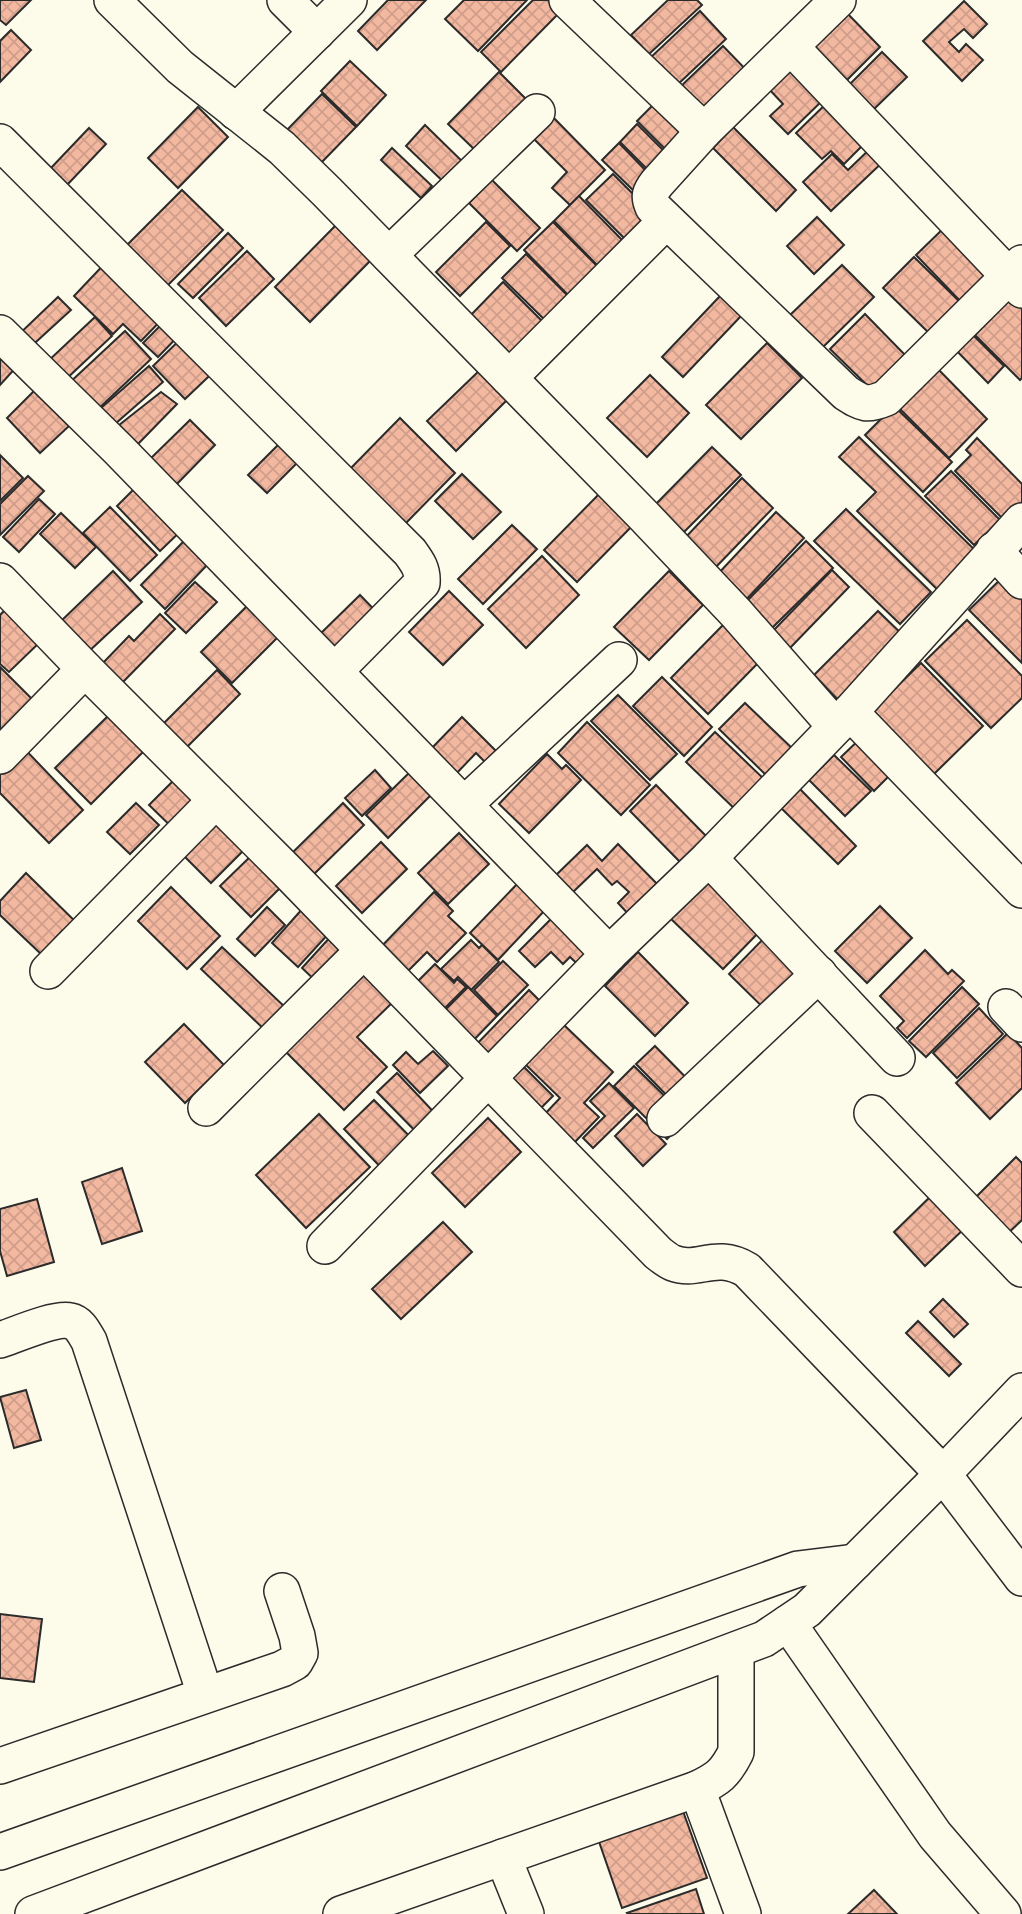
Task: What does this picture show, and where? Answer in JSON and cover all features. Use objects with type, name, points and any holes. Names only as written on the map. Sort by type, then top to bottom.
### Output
[{"type":"street","points":[[112,0],[180,67],[282,148],[736,613],[842,719],[1022,890]]},
{"type":"street","points":[[285,0],[317,32]]},
{"type":"street","points":[[236,113],[349,0]]},
{"type":"street","points":[[567,0],[704,131]]},
{"type":"street","points":[[791,47],[1018,277],[886,398],[872,404],[860,402],[845,393],[666,221],[649,199],[650,192],[704,131],[838,0]]},
{"type":"street","points":[[389,255],[537,112]]},
{"type":"street","points":[[0,142],[391,532],[423,571],[422,583],[335,671]]},
{"type":"street","points":[[509,378],[666,221]]},
{"type":"street","points":[[0,333],[119,450],[609,954]]},
{"type":"street","points":[[325,1246],[609,954],[709,859],[842,719],[1022,521]]},
{"type":"street","points":[[994,550],[1022,581]]},
{"type":"street","points":[[1,584],[658,1253],[675,1264],[726,1261],[747,1270],[943,1474],[1022,1578]]},
{"type":"street","points":[[465,804],[619,660]]},
{"type":"street","points":[[0,756],[85,669]]},
{"type":"street","points":[[48,971],[216,800]]},
{"type":"street","points":[[709,859],[897,1058]]},
{"type":"street","points":[[206,1108],[363,951]]},
{"type":"street","points":[[665,1119],[819,974]]},
{"type":"street","points":[[872,1113],[1022,1269]]},
{"type":"street","points":[[0,1340],[57,1321],[71,1321],[81,1327],[89,1341],[205,1694]]},
{"type":"street","points":[[33,1914],[764,1639],[807,1610],[1022,1391]]},
{"type":"street","points":[[0,1852],[798,1569],[855,1562]]},
{"type":"street","points":[[0,1766],[282,1669],[295,1662],[300,1653],[297,1636],[282,1591]]},
{"type":"street","points":[[788,1623],[934,1835],[1003,1914]]},
{"type":"street","points":[[341,1914],[697,1789],[718,1779],[728,1768],[736,1752],[736,1650]]},
{"type":"street","points":[[697,1789],[743,1914]]},
{"type":"street","points":[[503,1857],[526,1914]]},
{"type":"building","points":[[0,0],[31,0],[6,25],[0,20]]},
{"type":"building","points":[[388,0],[426,0],[377,50],[358,31]]},
{"type":"building","points":[[464,0],[527,0],[478,51],[445,19]]},
{"type":"building","points":[[533,0],[548,0],[560,12],[501,72],[481,52]]},
{"type":"building","points":[[668,0],[697,0],[702,5],[649,54],[631,35]]},
{"type":"building","points":[[964,1],[987,24],[973,38],[964,29],[949,42],[959,52],[966,44],[983,60],[962,81],[923,41]]},
{"type":"building","points":[[700,11],[726,39],[675,87],[649,59]]},
{"type":"building","points":[[846,12],[880,47],[847,80],[813,45]]},
{"type":"building","points":[[11,30],[31,50],[0,82],[0,41]]},
{"type":"building","points":[[723,46],[754,78],[709,120],[679,88]]},
{"type":"building","points":[[882,52],[907,77],[873,110],[849,85]]},
{"type":"building","points":[[350,61],[386,95],[357,126],[321,91]]},
{"type":"building","points":[[793,64],[825,98],[788,134],[770,116],[783,104],[768,88]]},
{"type":"building","points":[[499,72],[526,99],[476,151],[448,124]]},
{"type":"building","points":[[322,94],[356,127],[320,164],[286,131]]},
{"type":"building","points":[[831,99],[870,138],[844,164],[831,151],[822,159],[796,133]]},
{"type":"building","points":[[658,100],[693,135],[672,156],[637,121]]},
{"type":"building","points":[[198,107],[228,137],[178,188],[148,158]]},
{"type":"building","points":[[546,110],[605,170],[570,205],[552,188],[567,172],[525,130]]},
{"type":"building","points":[[637,124],[672,159],[655,177],[620,142]]},
{"type":"building","points":[[425,125],[470,169],[451,189],[406,146]]},
{"type":"building","points":[[733,127],[796,190],[776,211],[713,148]]},
{"type":"building","points":[[89,128],[106,144],[67,185],[50,169]]},
{"type":"building","points":[[619,143],[652,177],[636,193],[602,160]]},
{"type":"building","points":[[874,145],[887,158],[831,211],[803,182],[832,154],[848,170]]},
{"type":"building","points":[[392,148],[432,186],[421,198],[381,160]]},
{"type":"building","points":[[613,174],[656,217],[629,243],[586,200]]},
{"type":"building","points":[[492,180],[540,228],[517,251],[469,203]]},
{"type":"building","points":[[182,190],[223,230],[167,286],[127,245]]},
{"type":"building","points":[[579,196],[626,244],[601,269],[554,221]]},
{"type":"building","points":[[817,217],[844,245],[814,274],[787,246]]},
{"type":"building","points":[[339,222],[374,257],[310,322],[275,287]]},
{"type":"building","points":[[486,222],[510,246],[460,296],[436,272]]},
{"type":"building","points":[[553,222],[600,269],[571,298],[524,250]]},
{"type":"building","points":[[948,224],[996,274],[964,305],[916,255]]},
{"type":"building","points":[[228,233],[243,248],[193,298],[178,284]]},
{"type":"building","points":[[247,251],[274,279],[226,326],[199,298]]},
{"type":"building","points":[[526,254],[573,301],[549,324],[502,278]]},
{"type":"building","points":[[112,256],[170,311],[141,341],[123,324],[113,334],[74,296]]},
{"type":"building","points":[[914,257],[962,304],[931,335],[883,288]]},
{"type":"building","points":[[842,265],[874,297],[822,348],[790,315]]},
{"type":"building","points":[[503,282],[552,331],[517,367],[468,318]]},
{"type":"building","points":[[721,295],[742,315],[683,377],[662,357]]},
{"type":"building","points":[[1014,295],[1022,303],[1020,380],[975,335]]},
{"type":"building","points":[[58,297],[71,310],[25,352],[14,339]]},
{"type":"building","points":[[174,312],[188,326],[158,357],[143,343]]},
{"type":"building","points":[[865,314],[908,358],[874,392],[830,349]]},
{"type":"building","points":[[95,317],[112,336],[64,381],[46,363]]},
{"type":"building","points":[[192,328],[225,361],[185,399],[153,366]]},
{"type":"building","points":[[966,328],[1004,366],[988,383],[950,344]]},
{"type":"building","points":[[125,331],[151,359],[94,413],[67,385]]},
{"type":"building","points":[[767,343],[802,378],[741,439],[706,405]]},
{"type":"building","points":[[0,344],[20,363],[0,385]]},
{"type":"building","points":[[149,366],[163,382],[115,424],[101,408]]},
{"type":"building","points":[[937,368],[987,419],[949,458],[898,407]]},
{"type":"building","points":[[481,369],[509,398],[456,451],[427,421]]},
{"type":"building","points":[[650,375],[689,413],[647,457],[607,418]]},
{"type":"building","points":[[34,391],[69,426],[40,453],[7,418]]},
{"type":"building","points":[[161,392],[177,404],[138,444],[119,425]]},
{"type":"building","points":[[894,406],[952,462],[923,492],[865,435]]},
{"type":"building","points":[[400,418],[455,473],[406,523],[350,469]]},
{"type":"building","points":[[190,420],[215,445],[172,489],[146,463]]},
{"type":"building","points":[[289,434],[307,453],[267,493],[248,475]]},
{"type":"building","points":[[859,437],[982,557],[944,596],[857,511],[876,492],[839,457]]},
{"type":"building","points":[[977,438],[1022,484],[1022,505],[1006,522],[955,471],[971,455],[966,450]]},
{"type":"building","points":[[712,447],[741,475],[679,537],[651,509]]},
{"type":"building","points":[[0,455],[23,478],[0,501]]},
{"type":"building","points":[[951,471],[1000,520],[974,545],[925,496]]},
{"type":"building","points":[[462,474],[501,512],[473,539],[435,501]]},
{"type":"building","points":[[28,476],[44,491],[0,535],[0,504]]},
{"type":"building","points":[[742,478],[773,508],[714,569],[683,540]]},
{"type":"building","points":[[142,481],[186,526],[160,551],[117,506]]},
{"type":"building","points":[[606,487],[639,519],[577,582],[544,550]]},
{"type":"building","points":[[39,499],[55,514],[19,552],[3,537]]},
{"type":"building","points":[[110,507],[157,555],[130,581],[83,533]]},
{"type":"building","points":[[846,509],[931,592],[900,624],[814,541]]},
{"type":"building","points":[[776,512],[804,538],[744,602],[716,576]]},
{"type":"building","points":[[61,513],[96,547],[75,568],[40,534]]},
{"type":"building","points":[[512,525],[537,549],[483,604],[458,579]]},
{"type":"building","points":[[185,540],[209,563],[165,609],[141,585]]},
{"type":"building","points":[[806,541],[833,568],[771,629],[745,603]]},
{"type":"building","points":[[542,556],[579,595],[526,648],[488,609]]},
{"type":"building","points":[[832,570],[849,587],[789,649],[772,632]]},
{"type":"building","points":[[113,571],[142,602],[87,653],[59,623]]},
{"type":"building","points":[[669,571],[703,605],[649,660],[614,627]]},
{"type":"building","points":[[1007,573],[1022,588],[1022,663],[969,610]]},
{"type":"building","points":[[195,582],[217,602],[186,633],[165,613]]},
{"type":"building","points":[[449,591],[483,625],[443,665],[409,632]]},
{"type":"building","points":[[360,595],[391,627],[347,669],[316,638]]},
{"type":"building","points":[[248,605],[279,636],[232,683],[201,652]]},
{"type":"building","points":[[7,608],[40,642],[9,672],[0,664],[0,615]]},
{"type":"building","points":[[878,611],[907,639],[842,704],[814,675]]},
{"type":"building","points":[[160,614],[175,629],[121,684],[101,665],[129,636],[134,641]]},
{"type":"building","points":[[967,620],[1022,676],[1022,698],[991,728],[925,661]]},
{"type":"building","points":[[724,624],[761,660],[708,714],[671,678]]},
{"type":"building","points":[[921,663],[983,726],[933,775],[871,712]]},
{"type":"building","points":[[0,667],[33,700],[0,732]]},
{"type":"building","points":[[217,670],[240,694],[186,748],[163,724]]},
{"type":"building","points":[[662,677],[712,727],[684,756],[633,706]]},
{"type":"building","points":[[618,695],[677,754],[650,780],[591,721]]},
{"type":"building","points":[[745,703],[794,750],[768,777],[719,729]]},
{"type":"building","points":[[108,716],[143,752],[91,804],[55,768]]},
{"type":"building","points":[[462,717],[513,768],[502,779],[476,753],[454,776],[429,751]]},
{"type":"building","points":[[587,722],[650,785],[621,815],[558,753]]},
{"type":"building","points":[[715,732],[768,783],[739,813],[686,762]]},
{"type":"building","points":[[864,735],[897,768],[874,791],[841,757]]},
{"type":"building","points":[[17,741],[83,810],[49,843],[0,793],[0,757]]},
{"type":"building","points":[[547,754],[562,769],[566,765],[581,780],[529,833],[499,804]]},
{"type":"building","points":[[834,755],[871,791],[845,816],[809,780]]},
{"type":"building","points":[[375,770],[391,788],[362,816],[345,798]]},
{"type":"building","points":[[410,772],[432,794],[388,838],[366,815]]},
{"type":"building","points":[[180,774],[211,804],[180,835],[149,805]]},
{"type":"building","points":[[656,785],[710,840],[684,866],[630,811]]},
{"type":"building","points":[[796,785],[856,846],[838,864],[777,804]]},
{"type":"building","points":[[136,803],[159,825],[130,854],[107,832]]},
{"type":"building","points":[[343,803],[364,825],[311,877],[290,855]]},
{"type":"building","points":[[213,819],[244,850],[211,883],[180,852]]},
{"type":"building","points":[[459,833],[489,864],[448,904],[418,873]]},
{"type":"building","points":[[381,842],[407,869],[362,913],[336,886]]},
{"type":"building","points":[[618,844],[663,890],[633,919],[618,903],[629,892],[617,881],[612,885],[597,869],[572,893],[555,876],[587,845],[602,861]]},
{"type":"building","points":[[253,854],[283,885],[251,917],[220,886]]},
{"type":"building","points":[[26,873],[87,933],[76,945],[62,931],[41,954],[0,915],[0,901]]},
{"type":"building","points":[[712,874],[765,926],[723,969],[670,918]]},
{"type":"building","points":[[519,882],[547,908],[498,960],[470,933]]},
{"type":"building","points":[[171,887],[220,936],[187,969],[138,921]]},
{"type":"building","points":[[434,892],[453,911],[448,916],[466,933],[437,962],[427,952],[403,976],[377,951]]},
{"type":"building","points":[[880,906],[912,938],[867,983],[835,951]]},
{"type":"building","points":[[267,907],[285,925],[255,956],[237,939]]},
{"type":"building","points":[[304,907],[331,931],[298,967],[272,943]]},
{"type":"building","points":[[558,912],[604,958],[588,974],[570,957],[563,964],[551,952],[535,967],[519,951]]},
{"type":"building","points":[[333,934],[351,951],[320,985],[302,968]]},
{"type":"building","points":[[768,934],[817,982],[778,1022],[729,974]]},
{"type":"building","points":[[471,940],[479,948],[482,945],[499,962],[471,990],[458,977],[454,981],[441,969]]},
{"type":"building","points":[[222,947],[288,1010],[267,1032],[201,969]]},
{"type":"building","points":[[925,950],[948,974],[952,970],[964,981],[907,1038],[897,1028],[904,1021],[880,996]]},
{"type":"building","points":[[638,952],[688,1003],[655,1036],[605,986]]},
{"type":"building","points":[[503,961],[528,985],[498,1015],[474,990]]},
{"type":"building","points":[[435,964],[454,983],[457,979],[466,987],[436,1017],[409,990]]},
{"type":"building","points":[[366,971],[395,1000],[357,1037],[387,1067],[344,1110],[285,1051]]},
{"type":"building","points":[[468,987],[497,1016],[469,1045],[439,1016]]},
{"type":"building","points":[[962,987],[979,1004],[926,1057],[909,1041]]},
{"type":"building","points":[[529,990],[547,1008],[490,1067],[472,1049]]},
{"type":"building","points":[[979,1008],[1003,1034],[957,1078],[933,1053]]},
{"type":"building","points":[[184,1024],[224,1065],[185,1103],[145,1062]]},
{"type":"building","points":[[563,1024],[613,1072],[584,1103],[599,1117],[573,1144],[543,1116],[560,1098],[525,1064]]},
{"type":"building","points":[[1008,1033],[1022,1048],[1022,1088],[990,1119],[956,1083]]},
{"type":"building","points":[[655,1046],[708,1100],[689,1118],[636,1064]]},
{"type":"building","points":[[433,1051],[448,1066],[420,1093],[393,1065],[406,1052],[418,1064]]},
{"type":"building","points":[[634,1066],[687,1118],[667,1139],[614,1086]]},
{"type":"building","points":[[524,1067],[553,1096],[540,1109],[511,1080]]},
{"type":"building","points":[[397,1073],[444,1123],[425,1141],[377,1092]]},
{"type":"building","points":[[609,1083],[634,1108],[593,1148],[583,1138],[605,1116],[590,1101]]},
{"type":"building","points":[[374,1100],[423,1150],[392,1179],[344,1129]]},
{"type":"building","points":[[319,1114],[370,1167],[306,1228],[256,1175]]},
{"type":"building","points":[[637,1114],[666,1144],[643,1166],[615,1136]]},
{"type":"building","points":[[488,1118],[521,1152],[465,1207],[432,1173]]},
{"type":"building","points":[[1016,1157],[1022,1163],[1022,1220],[1004,1237],[970,1203]]},
{"type":"building","points":[[122,1168],[142,1231],[102,1244],[82,1182]]},
{"type":"building","points":[[934,1193],[966,1227],[925,1266],[894,1232]]},
{"type":"building","points":[[37,1199],[54,1262],[7,1276],[0,1251],[0,1209]]},
{"type":"building","points":[[443,1222],[472,1252],[401,1319],[372,1289]]},
{"type":"building","points":[[943,1299],[968,1324],[954,1337],[930,1312]]},
{"type":"building","points":[[918,1321],[961,1364],[949,1376],[906,1333]]},
{"type":"building","points":[[26,1390],[41,1440],[14,1448],[0,1397]]},
{"type":"building","points":[[0,1614],[42,1619],[34,1682],[0,1678]]},
{"type":"building","points":[[679,1800],[707,1878],[622,1908],[595,1830]]},
{"type":"building","points":[[696,1889],[704,1914],[627,1913]]},
{"type":"building","points":[[874,1890],[897,1914],[848,1914]]}]
